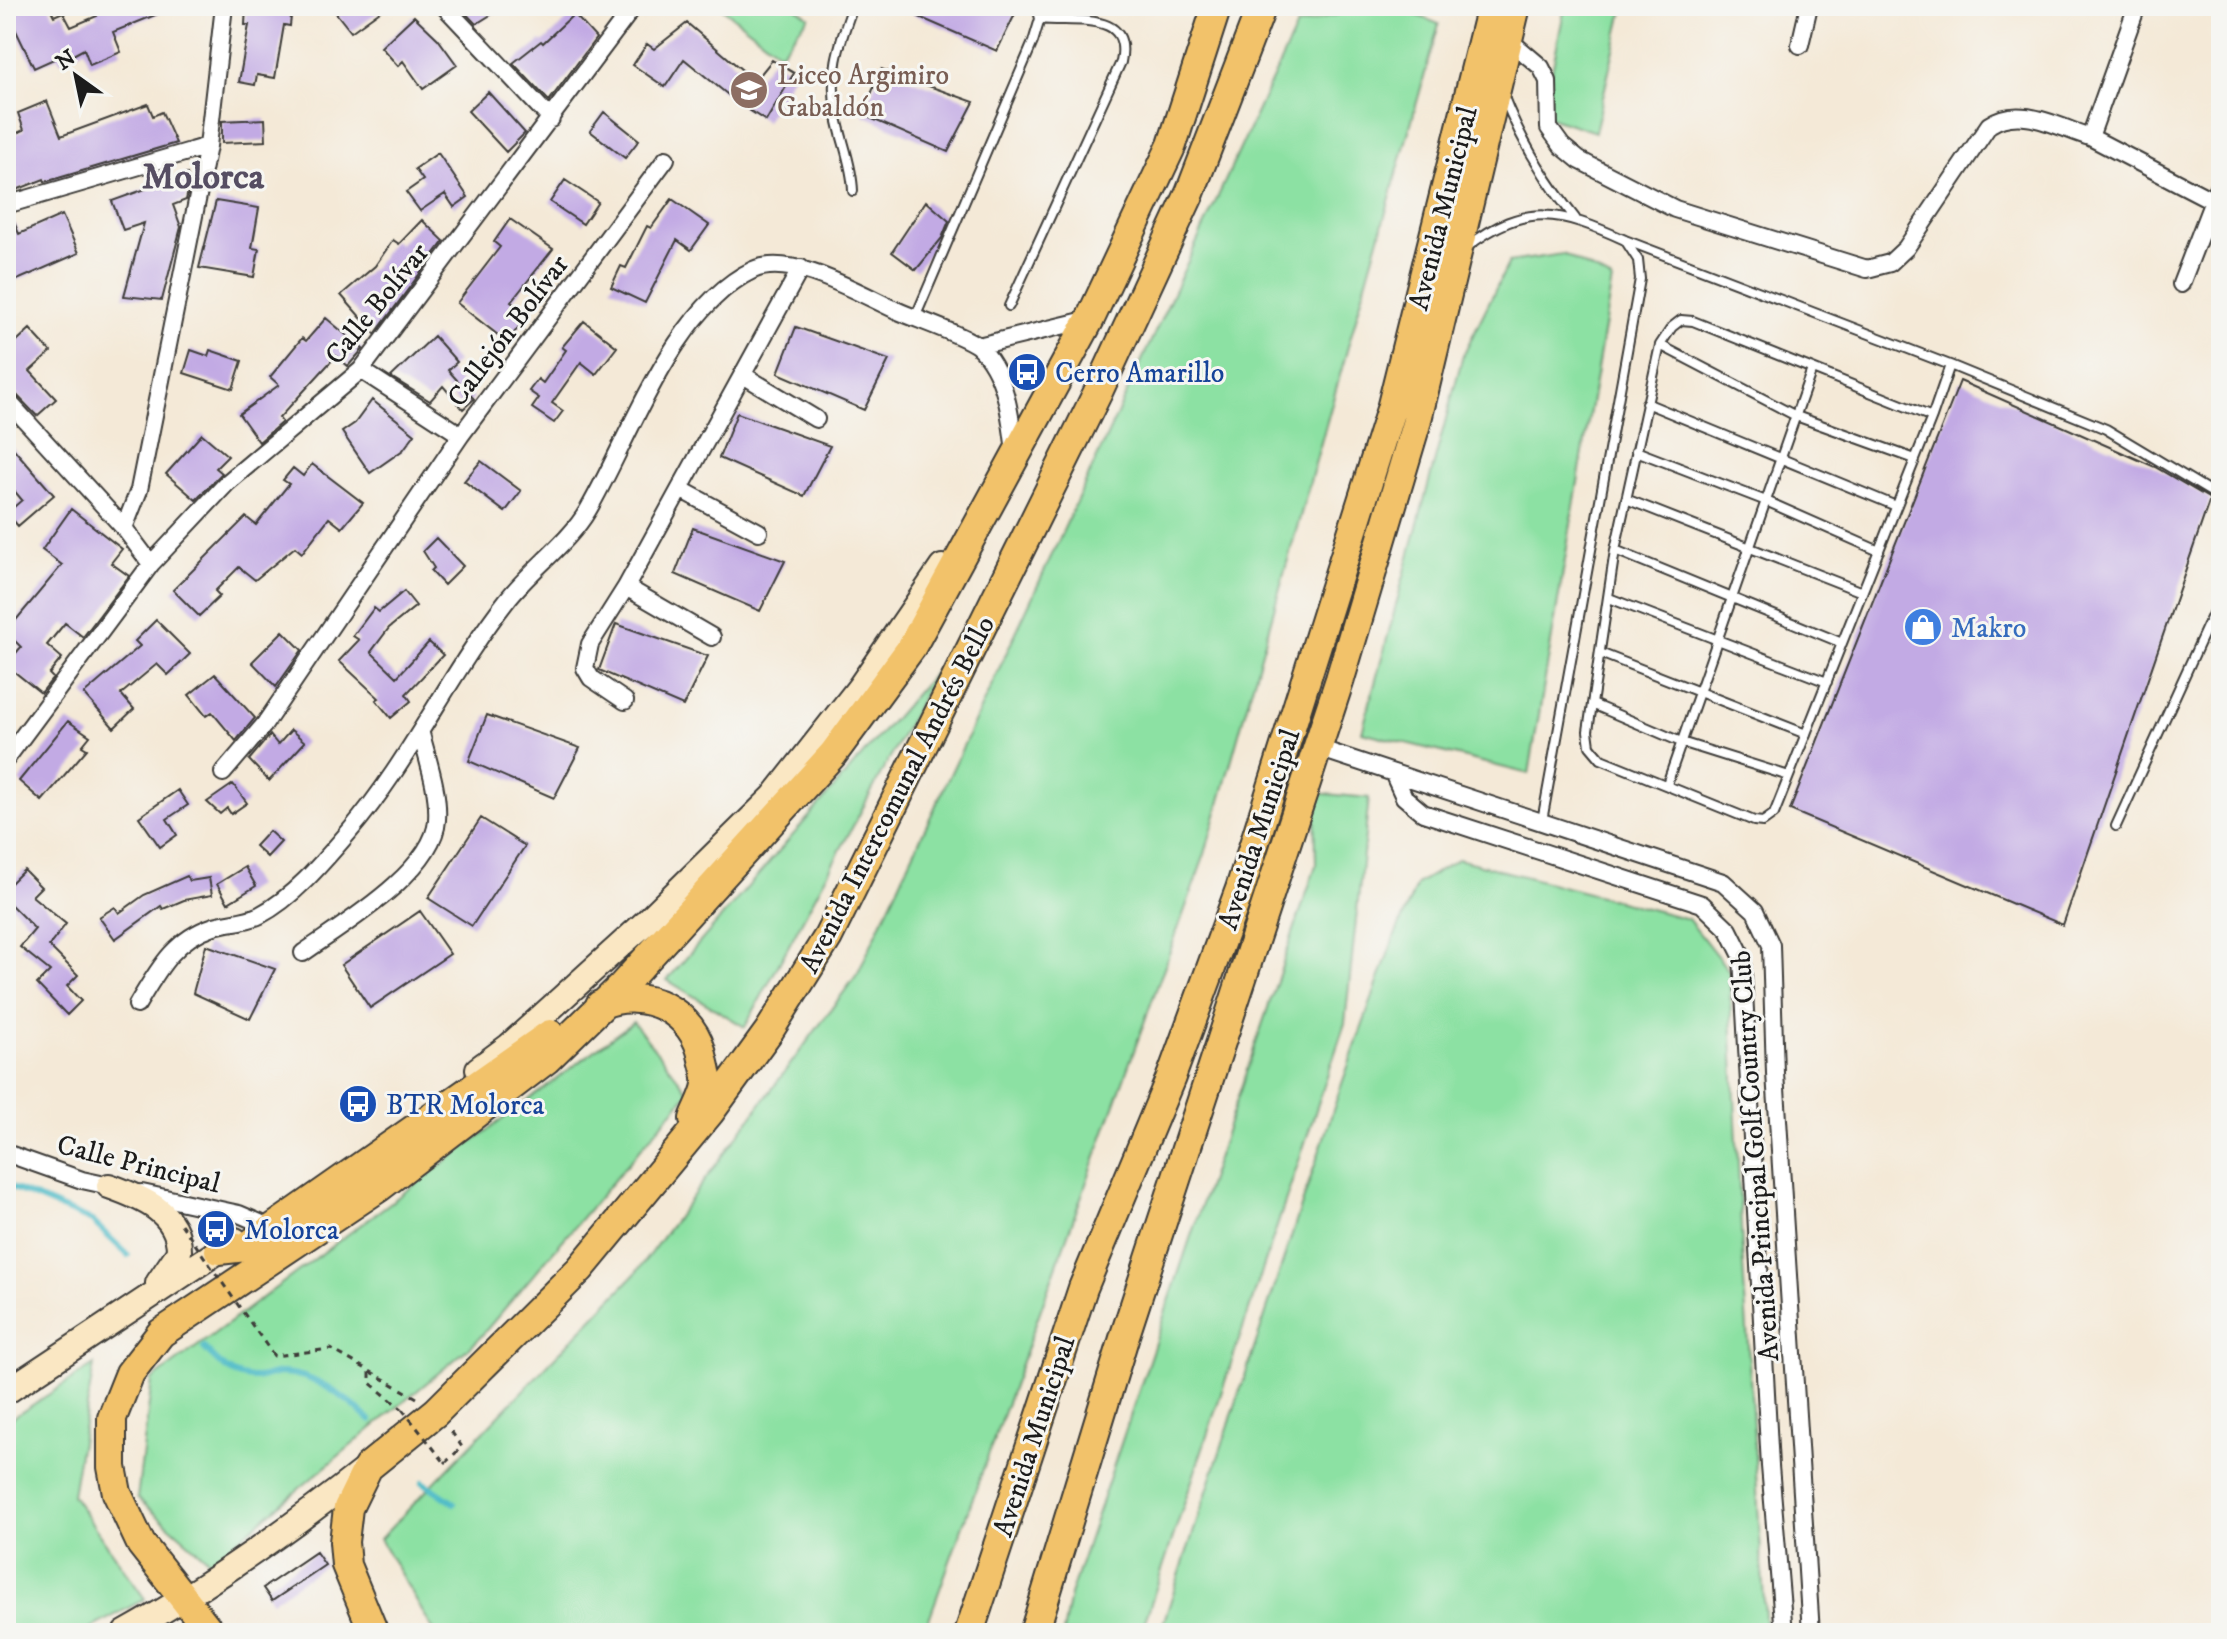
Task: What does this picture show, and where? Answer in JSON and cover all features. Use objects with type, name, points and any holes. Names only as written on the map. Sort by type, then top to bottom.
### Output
[{"type":"highway","points":[[211,1633],[141,1544],[117,1493],[112,1467],[112,1418],[130,1373],[161,1333],[378,1188],[547,1059],[605,1003],[833,754],[911,648],[1000,478],[1090,319],[1172,145],[1217,6]]},
{"type":"highway","name":"Avenida Municipal","points":[[1034,1633],[1125,1335],[1318,748],[1416,424],[1516,6]]},
{"type":"highway","name":"Avenida Intercomunal Andrés Bello","points":[[368,1467],[436,1412],[580,1269],[672,1158],[769,1031],[828,937],[1097,394],[1190,193],[1263,8]]},
{"type":"highway","name":"Avenida Municipal","points":[[969,1633],[1083,1288],[1171,1077],[1245,874],[1391,409],[1485,10]]},
{"type":"highway","points":[[219,1250],[246,1247],[561,1025],[605,1003],[625,998],[680,1013],[702,1052],[708,1083],[695,1116],[672,1158]]},
{"type":"highway","points":[[368,1467],[348,1508],[344,1542],[346,1565],[374,1633]]},
{"type":"main road","points":[[6,1392],[260,1223],[509,1046],[646,922],[774,796],[880,659],[1000,478]]},
{"type":"main road","points":[[109,1186],[145,1199],[173,1226],[179,1241],[173,1264],[132,1308]]},
{"type":"main road","name":"Avenida Intercomunal Andrés Bello","points":[[125,1633],[185,1600],[299,1522],[368,1467]]},
{"type":"street","points":[[124,528],[139,490],[208,146],[224,6]]},
{"type":"street","points":[[444,6],[551,119]]},
{"type":"street","name":"Calle Bolívar","points":[[6,759],[151,564],[228,482],[361,370],[634,6]]},
{"type":"street","points":[[1800,45],[1809,6]]},
{"type":"street","points":[[2090,137],[2137,6]]},
{"type":"street","points":[[1509,40],[1541,67],[1548,81],[1549,128],[1562,146],[1579,160],[1675,209],[1867,269],[1890,263],[1906,248],[1989,125],[2002,116],[2018,114],[2090,137],[2217,204]]},
{"type":"street","points":[[6,205],[208,146]]},
{"type":"street","name":"Callejón Bolívar","points":[[361,370],[461,435],[666,159]]},
{"type":"street","points":[[2181,284],[2217,204],[2221,180]]},
{"type":"street","points":[[137,1005],[165,957],[187,939],[217,925],[258,916],[281,902],[349,833],[421,734],[453,678],[508,599],[586,513],[652,380],[715,296],[755,268],[801,268],[978,346],[998,377],[1010,410],[1015,452]]},
{"type":"street","points":[[625,701],[591,678],[585,668],[590,644],[626,587],[801,268]]},
{"type":"street","points":[[978,346],[1090,319]]},
{"type":"street","points":[[743,375],[816,419]]},
{"type":"street","points":[[6,399],[124,528],[151,564]]},
{"type":"street","points":[[223,773],[264,725],[461,435]]},
{"type":"street","points":[[680,489],[759,532]]},
{"type":"street","points":[[626,587],[712,637]]},
{"type":"street","points":[[303,953],[401,878],[419,861],[434,834],[437,819],[431,773],[421,734]]},
{"type":"street","points":[[1318,748],[1393,773]]},
{"type":"street","name":"Avenida Principal Golf Country Club","points":[[1393,773],[1723,882],[1755,911],[1771,945],[1775,1073],[1811,1633]]},
{"type":"street","name":"Avenida Principal Golf Country Club","points":[[1393,773],[1404,797],[1423,813],[1702,904],[1729,930],[1742,956],[1770,1466],[1784,1633]]},
{"type":"street","name":"Calle Principal","points":[[6,1153],[109,1186],[239,1214],[260,1223]]},
{"type":"lane","points":[[853,6],[835,55],[833,85],[836,114],[851,162],[853,191]]},
{"type":"lane","points":[[915,318],[1040,19],[1037,6]]},
{"type":"lane","points":[[1009,306],[1121,62],[1124,47],[1117,29],[1107,23],[1040,19]]},
{"type":"lane","points":[[1499,85],[1530,155],[1575,218]]},
{"type":"lane","points":[[1459,253],[1493,227],[1519,219],[1533,215],[1575,218],[2106,429],[2221,498]]},
{"type":"lane","points":[[1542,822],[1640,279],[1638,260],[1625,240]]},
{"type":"lane","points":[[1932,417],[1693,321],[1681,320],[1672,327],[1660,345],[1615,550],[1588,731],[1590,746],[1601,759],[1763,822],[1774,814],[1932,417],[1950,365]]},
{"type":"lane","points":[[1660,345],[1796,416],[1915,459]]},
{"type":"lane","points":[[1667,784],[1812,369]]},
{"type":"lane","points":[[1646,403],[1896,506]]},
{"type":"lane","points":[[1636,451],[1766,501],[1879,551]]},
{"type":"lane","points":[[1626,499],[1862,592]]},
{"type":"lane","points":[[1615,550],[1842,643]]},
{"type":"lane","points":[[2116,826],[2221,596]]},
{"type":"lane","points":[[1609,598],[1716,642],[1827,682]]},
{"type":"lane","points":[[1600,653],[1806,734]]},
{"type":"lane","points":[[1592,704],[1681,742],[1789,776]]},
{"type":"path","points":[[181,1224],[274,1356],[331,1349],[436,1412]]},
{"type":"path","points":[[370,1371],[370,1383],[402,1409],[445,1463],[462,1447]]},
{"type":"green space","points":[[725,6],[794,6],[809,17],[780,53],[723,9]]},
{"type":"green space","points":[[1367,6],[1394,6],[1439,24],[1205,854],[924,1633],[435,1633],[380,1539],[635,1274],[858,973],[1297,26]]},
{"type":"green space","points":[[1565,6],[1624,6],[1595,132],[1543,115]]},
{"type":"green space","points":[[1563,254],[1612,280],[1529,774],[1362,732],[1463,355],[1509,262]]},
{"type":"green space","points":[[938,668],[745,1027],[667,980]]},
{"type":"green space","points":[[1315,793],[1369,798],[1345,1023],[1141,1633],[1063,1633],[1070,1595],[1316,865]]},
{"type":"green space","points":[[1458,859],[1688,919],[1729,971],[1742,1249],[1766,1633],[1160,1633],[1339,1092],[1393,940],[1417,884]]},
{"type":"green space","points":[[633,1022],[689,1092],[477,1341],[211,1562],[137,1498],[152,1380]]},
{"type":"green space","points":[[94,1365],[72,1495],[145,1599],[82,1633],[6,1633],[6,1422]]},
{"type":"building","points":[[20,6],[49,6],[54,16],[63,12],[71,27],[97,16],[93,6],[175,7],[113,32],[121,52],[90,65],[84,49],[60,62],[58,57],[34,68],[7,12]]},
{"type":"building","points":[[246,6],[292,6],[290,26],[284,25],[275,78],[257,75],[255,85],[239,82],[249,25],[245,25]]},
{"type":"building","points":[[346,6],[387,6],[351,32],[336,13]]},
{"type":"building","points":[[459,6],[505,6],[476,24]]},
{"type":"building","points":[[894,6],[1019,6],[997,51]]},
{"type":"building","points":[[574,14],[596,38],[549,101],[513,63],[541,41],[543,43]]},
{"type":"building","points":[[414,16],[438,39],[457,65],[423,89],[403,61],[398,66],[381,47]]},
{"type":"building","points":[[687,23],[755,81],[772,60],[794,73],[766,121],[738,103],[684,59],[665,87],[633,65],[647,44],[654,49]]},
{"type":"building","points":[[881,69],[974,102],[948,152],[863,115]]},
{"type":"building","points":[[488,92],[525,133],[506,152],[468,111]]},
{"type":"building","points":[[47,101],[61,136],[148,104],[153,116],[162,112],[176,143],[45,182],[44,179],[6,194],[6,138],[24,130],[18,113]]},
{"type":"building","points":[[604,112],[639,140],[625,158],[590,131]]},
{"type":"building","points":[[265,119],[266,141],[222,143],[222,121]]},
{"type":"building","points":[[438,153],[468,197],[454,207],[445,194],[420,211],[406,192],[423,180],[415,169]]},
{"type":"building","points":[[187,174],[190,182],[186,200],[173,205],[181,227],[162,300],[124,296],[144,223],[123,230],[112,201]]},
{"type":"building","points":[[565,180],[598,202],[583,224],[550,202]]},
{"type":"building","points":[[672,199],[709,225],[691,250],[677,240],[645,303],[611,287],[621,266],[626,268],[647,226],[651,228]]},
{"type":"building","points":[[216,201],[259,208],[252,248],[259,249],[254,277],[199,268]]},
{"type":"building","points":[[926,201],[949,221],[942,238],[916,270],[892,252]]},
{"type":"building","points":[[11,215],[19,234],[62,215],[79,253],[6,285],[6,260],[11,258],[6,247],[6,216]]},
{"type":"building","points":[[510,219],[553,249],[511,302],[528,315],[507,342],[457,303],[500,247],[494,242]]},
{"type":"building","points":[[422,220],[444,241],[375,334],[341,295],[375,266],[393,240],[399,244]]},
{"type":"building","points":[[326,318],[363,349],[348,366],[336,356],[279,418],[282,422],[259,442],[239,414],[279,385],[270,377],[302,338],[306,341]]},
{"type":"building","points":[[584,321],[617,347],[596,374],[581,362],[552,403],[563,411],[554,423],[532,408],[539,398],[529,391],[538,379],[543,383],[566,350],[562,347]]},
{"type":"building","points":[[796,327],[889,360],[864,410],[778,373]]},
{"type":"building","points":[[30,329],[51,352],[30,371],[56,399],[37,416],[6,388],[6,351]]},
{"type":"building","points":[[434,336],[457,362],[448,370],[474,399],[463,409],[443,386],[430,401],[391,377]]},
{"type":"building","points":[[191,350],[208,356],[210,350],[242,361],[233,389],[184,373]]},
{"type":"building","points":[[1960,381],[2155,467],[2210,499],[2063,925],[1790,810]]},
{"type":"building","points":[[372,400],[415,434],[403,450],[370,473],[342,432],[355,423]]},
{"type":"building","points":[[737,413],[830,446],[804,496],[719,458]]},
{"type":"building","points":[[202,434],[228,456],[216,468],[222,473],[196,500],[166,474]]},
{"type":"building","points":[[6,440],[54,495],[18,526],[7,513],[22,500],[6,481]]},
{"type":"building","points":[[481,461],[521,491],[505,512],[464,481]]},
{"type":"building","points":[[312,464],[363,503],[342,528],[329,518],[302,553],[295,547],[255,580],[239,567],[215,591],[220,596],[199,616],[173,590],[246,517],[256,525],[289,484],[283,480],[293,468],[303,476]]},
{"type":"building","points":[[71,509],[122,549],[111,563],[129,576],[83,637],[65,623],[47,645],[62,658],[49,674],[53,678],[41,693],[6,665],[21,647],[6,632],[62,565],[42,550]]},
{"type":"building","points":[[693,528],[785,561],[760,611],[675,574]]},
{"type":"building","points":[[436,538],[463,566],[444,585],[431,571],[434,568],[423,551]]},
{"type":"building","points":[[404,591],[416,606],[389,628],[371,652],[397,677],[429,642],[443,655],[406,694],[411,701],[391,718],[376,700],[379,698],[339,661],[359,640],[353,636],[374,608],[379,612]]},
{"type":"building","points":[[156,620],[190,654],[168,675],[157,664],[121,694],[134,709],[114,728],[84,694],[140,646],[135,641]]},
{"type":"building","points":[[616,624],[708,656],[683,706],[599,670]]},
{"type":"building","points":[[283,631],[302,650],[276,687],[252,662]]},
{"type":"building","points":[[215,674],[255,718],[236,741],[212,712],[206,716],[189,695]]},
{"type":"building","points":[[487,715],[580,748],[554,798],[469,761]]},
{"type":"building","points":[[68,721],[90,736],[82,746],[87,749],[42,801],[19,781]]},
{"type":"building","points":[[291,730],[305,742],[269,781],[249,760],[270,735],[278,745]]},
{"type":"building","points":[[233,784],[247,803],[231,814],[227,808],[220,814],[207,802]]},
{"type":"building","points":[[178,790],[188,805],[167,819],[177,835],[160,847],[139,817]]},
{"type":"building","points":[[481,818],[525,846],[472,926],[428,898]]},
{"type":"building","points":[[269,831],[281,842],[267,857],[255,846]]},
{"type":"building","points":[[245,867],[256,886],[228,903],[217,884]]},
{"type":"building","points":[[24,870],[41,887],[32,896],[66,924],[49,946],[78,975],[67,986],[81,1001],[67,1015],[37,984],[50,971],[20,947],[35,929],[6,900],[6,888]]},
{"type":"building","points":[[187,876],[190,881],[209,878],[212,895],[184,900],[163,909],[161,906],[115,939],[99,917],[115,907],[119,913],[144,895]]},
{"type":"building","points":[[420,911],[450,954],[370,1008],[341,965]]},
{"type":"building","points":[[206,945],[275,969],[250,1019],[193,993]]},
{"type":"building","points":[[316,1552],[325,1565],[272,1601],[263,1588]]},
{"type":"waterway","points":[[6,1185],[92,1221],[128,1255]]},
{"type":"waterway","points":[[204,1348],[221,1365],[241,1376],[260,1378],[294,1374],[318,1383],[370,1420]]},
{"type":"waterway","points":[[423,1482],[454,1503]]},
{"type":"place","name":"Liceo Argimiro Gabaldón","points":[[749,90]]},
{"type":"place","name":"Cerro Amarillo","points":[[1027,372]]},
{"type":"place","name":"Makro","points":[[1923,627]]},
{"type":"place","name":"BTR Molorca","points":[[358,1104]]},
{"type":"place","name":"Molorca","points":[[216,1229]]},
{"type":"district","name":"Molorca","points":[[203,175]]}]
